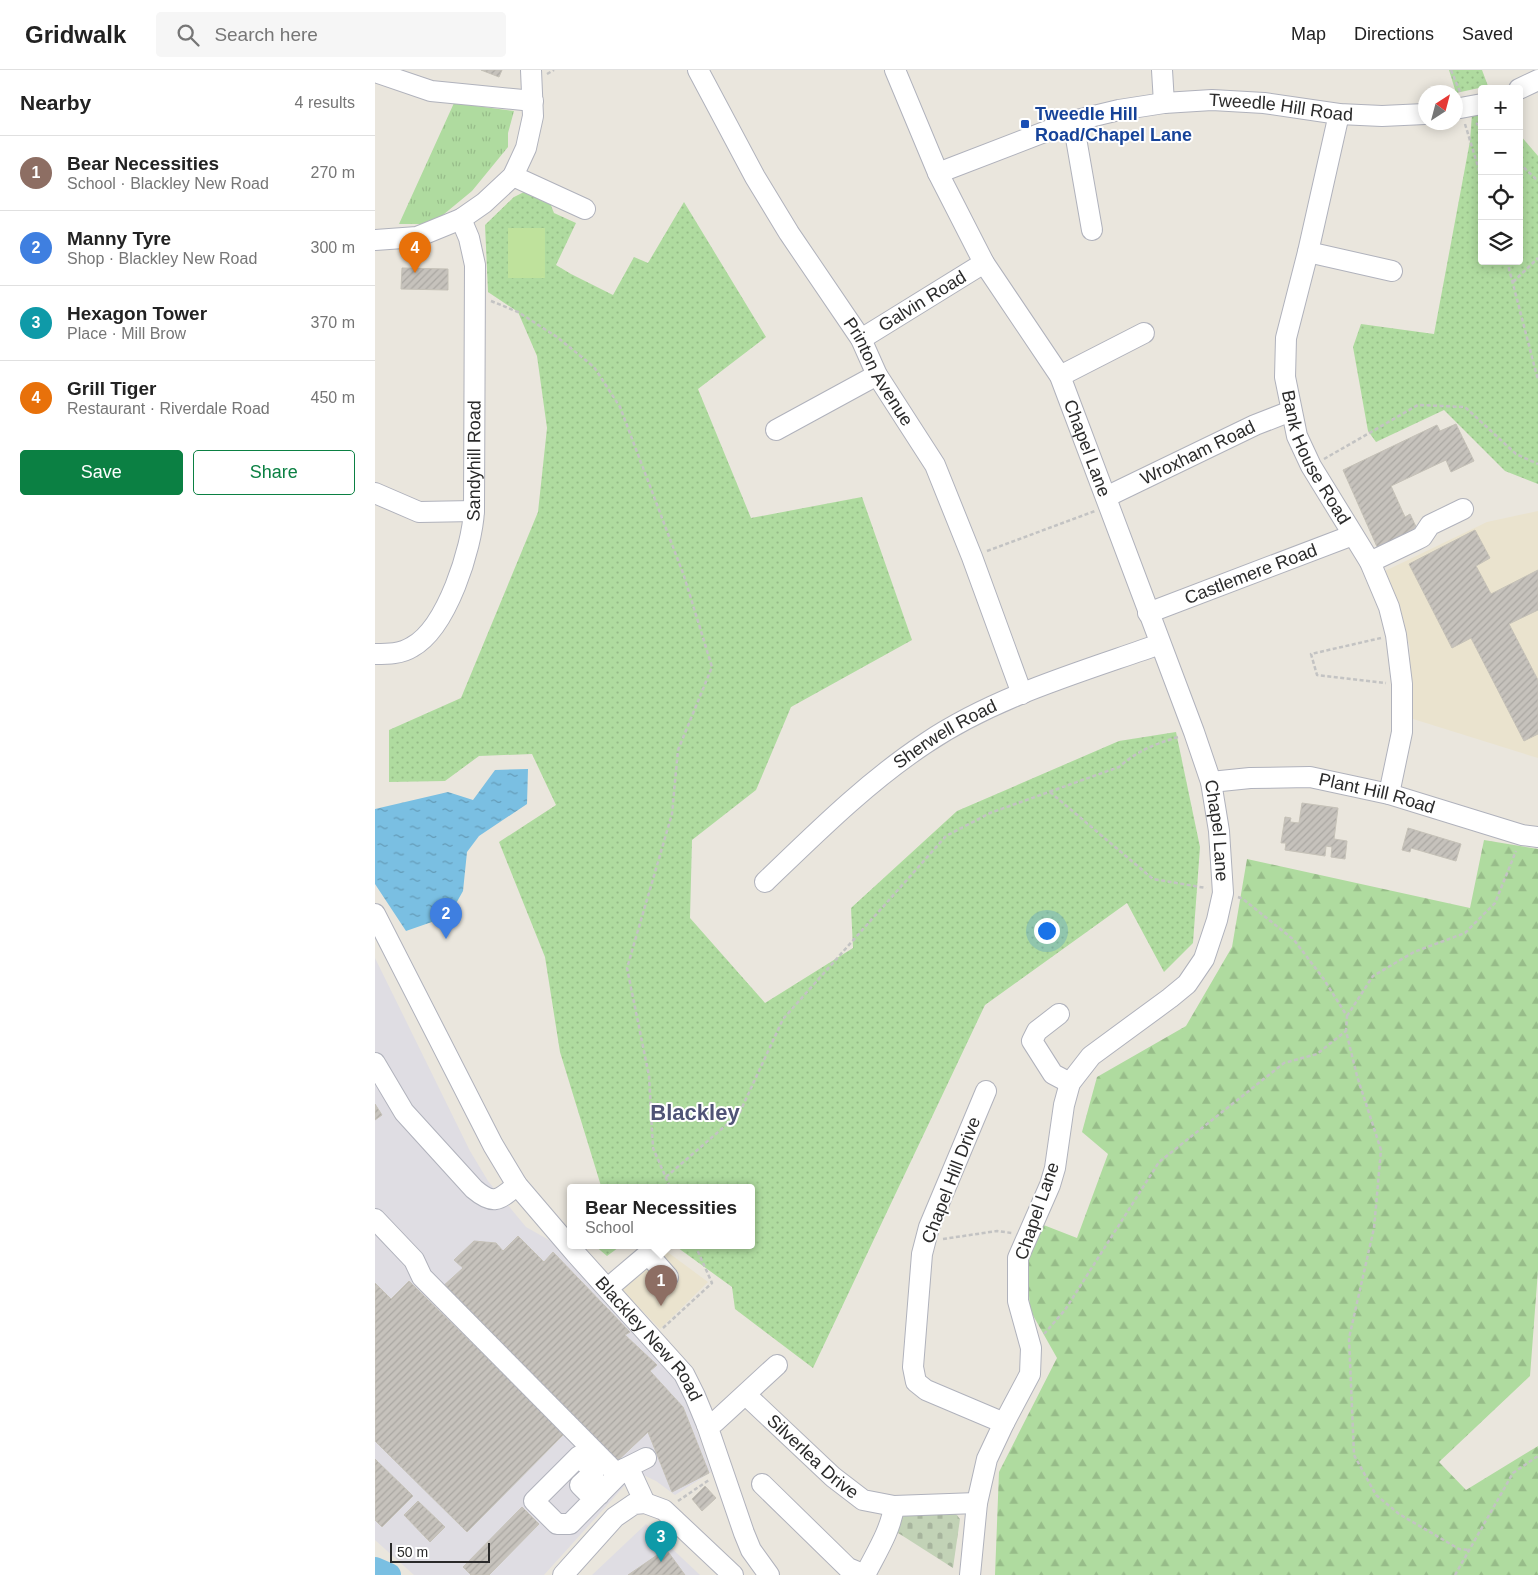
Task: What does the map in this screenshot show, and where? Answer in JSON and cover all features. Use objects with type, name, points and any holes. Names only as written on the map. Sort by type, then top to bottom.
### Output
[{"type":"street","points":[[375,240],[417,237],[461,219],[484,203],[513,176],[526,148],[533,116],[531,70]]},
{"type":"street","name":"Printon Avenue","points":[[698,70],[755,177],[789,233],[861,339],[877,374],[935,465],[972,557],[1021,694]]},
{"type":"street","name":"Chapel Lane","points":[[895,70],[938,173],[984,263],[1059,376],[1194,732],[1211,782],[1219,831],[1223,893],[1211,943],[1204,959],[1191,978],[1170,998],[1091,1056],[1070,1083],[1066,1094],[1053,1176],[1018,1258],[1019,1310],[1031,1348],[1030,1374],[987,1459],[977,1503],[970,1575]]},
{"type":"street","points":[[1162,70],[1164,103]]},
{"type":"street","points":[[375,72],[431,91],[533,101]]},
{"type":"street","points":[[1523,87],[1538,80]]},
{"type":"street","name":"Tweedle Hill Road","points":[[938,173],[1073,121],[1119,110],[1164,103],[1212,100],[1264,103],[1339,114],[1382,116],[1418,114]]},
{"type":"street","name":"Bank House Road","points":[[1339,114],[1308,252],[1286,338],[1285,377],[1297,436],[1311,466],[1370,562],[1389,607],[1396,635],[1402,684],[1402,732],[1389,794]]},
{"type":"street","points":[[1073,121],[1092,230]]},
{"type":"street","points":[[513,176],[585,209]]},
{"type":"street","name":"Sandyhill Road","points":[[375,654],[399,652],[412,648],[431,632],[444,610],[470,546],[474,511],[475,265],[469,238],[461,219]]},
{"type":"street","points":[[1308,252],[1392,271]]},
{"type":"street","name":"Galvin Road","points":[[861,339],[984,263]]},
{"type":"street","points":[[1059,376],[1143,333]]},
{"type":"street","points":[[775,430],[877,374]]},
{"type":"street","name":"Wroxham Road","points":[[1107,502],[1255,425],[1291,411]]},
{"type":"street","points":[[375,492],[419,512],[474,511]]},
{"type":"street","points":[[1370,562],[1422,537],[1430,525],[1463,509]]},
{"type":"street","name":"Castlemere Road","points":[[1148,614],[1353,535]]},
{"type":"street","name":"Sherwell Road","points":[[765,882],[877,778],[927,742],[975,715],[1021,694],[1160,644]]},
{"type":"street","name":"Plant Hill Road","points":[[1211,782],[1251,778],[1310,777],[1389,794],[1530,836]]},
{"type":"street","name":"Blackley New Road","points":[[375,914],[493,1145],[517,1185],[567,1243]]},
{"type":"street","points":[[1059,1014],[1037,1031],[1032,1041],[1053,1074],[1070,1083]]},
{"type":"street","points":[[375,1063],[404,1112],[482,1196],[495,1200],[501,1198],[517,1185]]},
{"type":"street","name":"Chapel Hill Drive","points":[[986,1091],[929,1227],[922,1254],[913,1367],[916,1382],[926,1390],[945,1400],[1004,1424]]},
{"type":"street","points":[[375,1219],[414,1260],[422,1277],[621,1472],[633,1477],[639,1504]]},
{"type":"street","name":"Blackley New Road","points":[[572,1249],[684,1374],[707,1425],[721,1471],[751,1550],[769,1575]]},
{"type":"street","points":[[608,1288],[648,1254],[668,1277]]},
{"type":"street","points":[[707,1425],[715,1422],[777,1365]]},
{"type":"street","name":"Silverlea Drive","points":[[746,1395],[833,1477],[863,1500],[894,1506],[977,1503]]},
{"type":"street","points":[[599,1494],[587,1492],[580,1485],[593,1472],[579,1456],[534,1501],[557,1524],[570,1524],[621,1472],[646,1458]]},
{"type":"street","points":[[762,1484],[848,1568],[865,1575],[882,1542],[893,1515],[894,1506]]},
{"type":"street","points":[[563,1575],[615,1517],[639,1504],[664,1510],[733,1575]]},
{"type":"path","points":[[1451,70],[1466,107],[1481,175]]},
{"type":"path","points":[[1523,167],[1538,179]]},
{"type":"path","points":[[1513,282],[1538,258]]},
{"type":"path","points":[[1508,265],[1538,380]]},
{"type":"path","points":[[475,294],[518,312],[557,337],[593,367],[620,406],[684,576],[712,667],[678,750],[672,814],[627,968],[649,1076],[653,1148],[669,1184]]},
{"type":"path","points":[[1311,466],[1418,405],[1465,407],[1516,454],[1538,464]]},
{"type":"path","points":[[972,557],[1107,502]]},
{"type":"path","points":[[1396,635],[1311,654],[1317,675],[1402,684]]},
{"type":"path","points":[[666,1177],[739,1114],[783,1018],[946,836],[991,813],[1119,767],[1133,755],[1159,743],[1194,732]]},
{"type":"path","points":[[1050,792],[1153,878],[1195,885],[1243,899],[1294,940],[1323,978],[1347,1016]]},
{"type":"path","points":[[1470,1550],[1459,1549],[1399,1514],[1376,1494],[1354,1455],[1349,1338],[1374,1228],[1381,1150],[1357,1076],[1346,1031],[1347,1016],[1373,976],[1414,952],[1465,933],[1495,903],[1530,836]]},
{"type":"path","points":[[1031,1348],[1065,1310],[1159,1162],[1284,1063],[1317,1054],[1346,1031]]},
{"type":"path","points":[[922,1254],[939,1240],[997,1231],[1012,1233],[1025,1238]]},
{"type":"path","points":[[653,1338],[712,1283],[697,1249]]},
{"type":"path","points":[[1455,1575],[1513,1473],[1538,1456]]},
{"type":"path","points":[[664,1510],[721,1471]]},
{"type":"shaded area","points":[[1538,511],[1538,758],[1410,718],[1410,647],[1385,571],[1487,522]]},
{"type":"shaded area","points":[[375,958],[470,1151],[488,1181],[526,1227],[556,1244],[674,1379],[684,1393],[711,1472],[675,1495],[656,1481],[637,1472],[544,1575],[414,1575],[375,1540]]},
{"type":"shaded area","points":[[638,1249],[663,1249],[708,1282],[660,1329],[608,1276]]},
{"type":"shaded area","points":[[646,1524],[700,1575],[592,1575]]},
{"type":"green space","points":[[1449,70],[1482,70],[1488,85],[1478,85],[1478,88],[1463,91],[1463,85],[1454,85]]},
{"type":"green space","points":[[454,103],[514,111],[508,133],[508,147],[472,191],[432,224],[399,224]]},
{"type":"green space","points":[[1472,114],[1478,115],[1478,265],[1523,265],[1523,138],[1538,156],[1538,484],[1505,471],[1444,410],[1376,442],[1368,431],[1353,347],[1361,324],[1434,334],[1470,141]]},
{"type":"green space","points":[[526,191],[550,203],[554,213],[576,223],[556,265],[613,295],[634,257],[648,263],[684,202],[766,337],[698,389],[751,518],[862,497],[912,640],[791,707],[756,790],[692,840],[690,918],[765,1003],[853,948],[851,908],[957,811],[1119,741],[1176,732],[1200,847],[1193,943],[1164,972],[1127,903],[985,1005],[813,1368],[735,1309],[732,1287],[680,1249],[755,1249],[755,1184],[600,1184],[560,1052],[545,957],[499,842],[556,805],[532,754],[479,756],[445,781],[389,782],[389,730],[461,698],[538,512],[547,428],[537,356],[518,312],[488,292],[485,225],[514,197]]},
{"type":"green space","points":[[508,228],[545,228],[545,278],[508,278]]},
{"type":"green space","points":[[1484,840],[1538,849],[1538,1270],[1530,1376],[1439,1462],[1466,1490],[1538,1446],[1538,1575],[995,1575],[999,1472],[1057,1358],[1030,1310],[1027,1266],[1041,1224],[1077,1238],[1108,1154],[1082,1132],[1097,1077],[1186,1026],[1232,947],[1247,859],[1470,908]]},
{"type":"green space","points":[[599,1249],[617,1249],[607,1256]]},
{"type":"green space","points":[[911,1513],[956,1514],[960,1519],[953,1568],[895,1531],[902,1517]]},
{"type":"water","points":[[528,769],[527,804],[479,836],[467,852],[463,891],[449,916],[406,931],[375,884],[375,809],[448,792],[473,800],[495,770]]},
{"type":"building","points":[[481,70],[502,70],[499,77]]},
{"type":"building","points":[[402,268],[448,269],[448,290],[401,289]]},
{"type":"building","points":[[1456,424],[1474,461],[1451,472],[1446,460],[1391,486],[1405,517],[1410,514],[1418,531],[1378,549],[1343,470],[1437,425],[1440,431]]},
{"type":"building","points":[[1475,530],[1490,558],[1476,566],[1491,594],[1538,570],[1538,610],[1509,624],[1538,680],[1538,734],[1524,741],[1471,638],[1452,648],[1409,564]]},
{"type":"building","points":[[1302,803],[1338,808],[1334,839],[1347,841],[1345,859],[1331,857],[1332,847],[1326,846],[1325,856],[1285,850],[1286,843],[1281,843],[1285,817],[1291,818],[1290,822],[1299,823]]},
{"type":"building","points":[[1408,828],[1461,844],[1456,861],[1411,848],[1410,852],[1402,850]]},
{"type":"building","points":[[375,1104],[382,1115],[375,1120]]},
{"type":"building","points":[[518,1236],[544,1262],[553,1252],[630,1332],[625,1335],[657,1365],[650,1371],[683,1407],[709,1473],[672,1492],[648,1432],[614,1464],[441,1288],[463,1268],[454,1260],[474,1241],[496,1243],[503,1251]]},
{"type":"building","points":[[409,1281],[564,1434],[467,1532],[375,1441],[375,1283],[391,1299]]},
{"type":"building","points":[[375,1459],[413,1496],[382,1527],[375,1520]]},
{"type":"building","points":[[705,1486],[716,1498],[702,1511],[692,1499]]},
{"type":"building","points":[[418,1501],[445,1527],[430,1542],[404,1515]]},
{"type":"building","points":[[522,1507],[539,1524],[489,1575],[471,1575],[463,1567]]},
{"type":"building","points":[[666,1549],[685,1575],[628,1575]]},
{"type":"waterway","points":[[375,1569],[389,1575]]},
{"type":"place","name":"Tweedle Hill Road/Chapel Lane","points":[[1025,124]]},
{"type":"place","name":"Grill Tiger","points":[[415,273]]},
{"type":"place","name":"Manny Tyre","points":[[446,939]]},
{"type":"place","name":"Bear Necessities","points":[[661,1306]]},
{"type":"place","name":"Hexagon Tower","points":[[661,1562]]},
{"type":"district","name":"Blackley","points":[[695,1112]]}]
